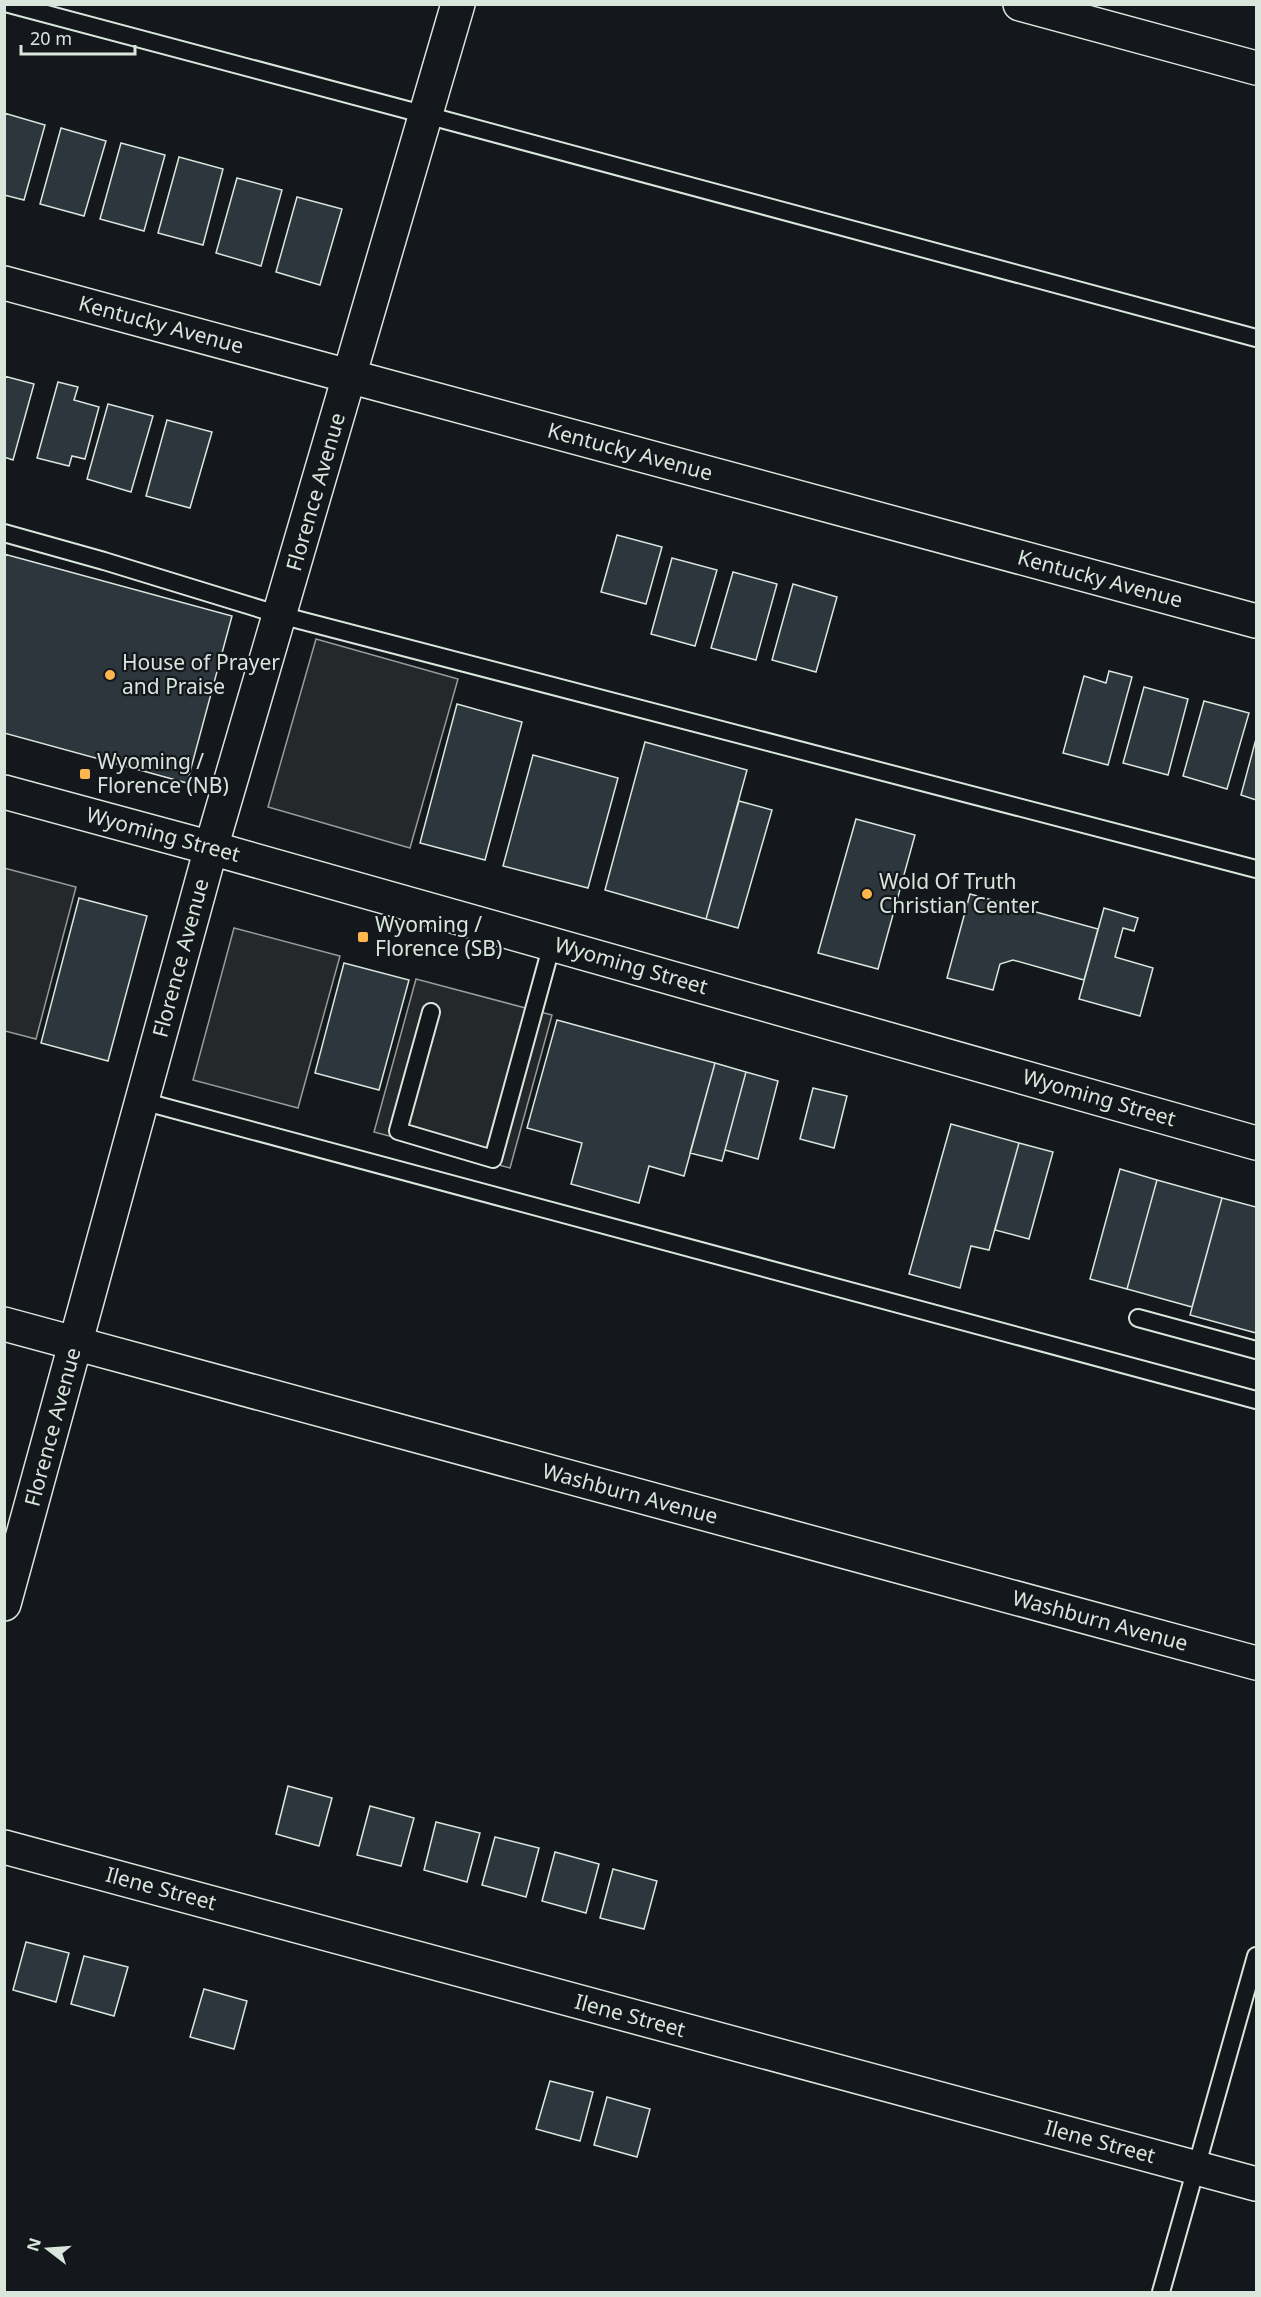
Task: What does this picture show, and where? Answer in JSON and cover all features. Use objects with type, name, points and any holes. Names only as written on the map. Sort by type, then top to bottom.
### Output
[{"type":"street","name":"Florence Avenue","points":[[4,1604],[211,848],[458,4]]},
{"type":"street","points":[[1020,4],[1257,68]]},
{"type":"street","name":"Kentucky Avenue","points":[[4,283],[1257,621]]},
{"type":"street","name":"Wyoming Street","points":[[4,792],[211,848],[1257,1143]]},
{"type":"street","name":"Washburn Avenue","points":[[4,1324],[1257,1663]]},
{"type":"street","name":"Ilene Street","points":[[4,1847],[1257,2184]]},
{"type":"lane","points":[[9,4],[1257,338]]},
{"type":"lane","points":[[4,533],[115,564],[280,615],[1257,869]]},
{"type":"lane","points":[[431,1012],[398,1131],[493,1159],[552,944]]},
{"type":"lane","points":[[142,1101],[1257,1400]]},
{"type":"lane","points":[[1138,1318],[1257,1350]]},
{"type":"lane","points":[[1161,2292],[1257,1956]]},
{"type":"shaded area","points":[[316,639],[458,679],[410,848],[268,807]]},
{"type":"shaded area","points":[[4,868],[76,887],[36,1039],[5,1031]]},
{"type":"shaded area","points":[[234,928],[340,956],[298,1108],[193,1080]]},
{"type":"shaded area","points":[[416,979],[552,1015],[510,1168],[374,1132]]},
{"type":"building","points":[[4,113],[45,125],[24,200],[4,195]]},
{"type":"building","points":[[61,128],[106,141],[84,216],[40,204]]},
{"type":"building","points":[[121,143],[165,155],[144,231],[100,219]]},
{"type":"building","points":[[179,157],[223,169],[203,245],[158,233]]},
{"type":"building","points":[[237,178],[282,190],[261,266],[216,253]]},
{"type":"building","points":[[297,197],[342,209],[320,285],[276,272]]},
{"type":"building","points":[[4,376],[34,384],[13,460],[4,457]]},
{"type":"building","points":[[58,382],[78,387],[74,400],[99,407],[85,459],[72,456],[69,466],[37,458]]},
{"type":"building","points":[[108,404],[153,416],[131,492],[87,479]]},
{"type":"building","points":[[167,420],[212,432],[190,508],[146,496]]},
{"type":"building","points":[[617,535],[662,547],[646,604],[601,592]]},
{"type":"building","name":"House of Prayer and Praise","points":[[4,554],[232,616],[187,783],[4,733]]},
{"type":"building","points":[[672,558],[717,570],[695,646],[651,634]]},
{"type":"building","points":[[733,572],[777,584],[756,660],[711,648]]},
{"type":"building","points":[[793,584],[837,597],[816,672],[772,660]]},
{"type":"building","points":[[1109,671],[1132,677],[1108,765],[1063,753],[1084,676],[1106,683]]},
{"type":"building","points":[[1144,687],[1188,699],[1168,775],[1123,763]]},
{"type":"building","points":[[1204,701],[1249,713],[1227,789],[1183,776]]},
{"type":"building","points":[[457,704],[522,722],[485,860],[420,843]]},
{"type":"building","points":[[1256,739],[1256,800],[1241,795]]},
{"type":"building","points":[[645,742],[747,770],[706,919],[605,890]]},
{"type":"building","points":[[533,755],[618,778],[588,888],[503,866]]},
{"type":"building","points":[[739,801],[772,810],[738,928],[706,919]]},
{"type":"building","name":"Wold Of Truth Christian Center","points":[[856,819],[915,835],[878,969],[818,953]]},
{"type":"building","points":[[970,894],[1098,929],[1084,980],[1013,960],[1000,964],[993,990],[947,978]]},
{"type":"building","points":[[79,898],[147,916],[108,1061],[41,1043]]},
{"type":"building","points":[[1104,908],[1138,918],[1134,931],[1123,928],[1115,957],[1153,968],[1140,1016],[1079,999]]},
{"type":"building","points":[[344,963],[409,980],[379,1090],[315,1073]]},
{"type":"building","points":[[557,1020],[715,1063],[684,1176],[649,1166],[639,1203],[571,1184],[582,1143],[527,1128]]},
{"type":"building","points":[[715,1063],[746,1072],[722,1161],[690,1153]]},
{"type":"building","points":[[746,1072],[778,1081],[758,1159],[725,1150]]},
{"type":"building","points":[[813,1088],[847,1096],[834,1148],[800,1139]]},
{"type":"building","points":[[951,1124],[1019,1143],[989,1250],[971,1246],[960,1288],[909,1274]]},
{"type":"building","points":[[1019,1143],[1053,1152],[1029,1239],[995,1230]]},
{"type":"building","points":[[1120,1169],[1157,1180],[1127,1289],[1090,1279]]},
{"type":"building","points":[[1157,1180],[1222,1198],[1192,1307],[1127,1289]]},
{"type":"building","points":[[1222,1198],[1256,1207],[1256,1333],[1190,1315]]},
{"type":"building","points":[[288,1786],[332,1798],[319,1846],[276,1834]]},
{"type":"building","points":[[370,1806],[414,1818],[401,1866],[357,1855]]},
{"type":"building","points":[[436,1822],[480,1833],[467,1882],[424,1870]]},
{"type":"building","points":[[495,1837],[539,1848],[526,1897],[482,1885]]},
{"type":"building","points":[[555,1852],[599,1864],[586,1913],[542,1901]]},
{"type":"building","points":[[613,1869],[657,1881],[644,1929],[600,1918]]},
{"type":"building","points":[[26,1942],[69,1953],[56,2002],[13,1990]]},
{"type":"building","points":[[84,1956],[128,1967],[114,2016],[71,2004]]},
{"type":"building","points":[[204,1989],[247,2001],[234,2049],[190,2037]]},
{"type":"building","points":[[550,2081],[593,2092],[580,2141],[536,2129]]},
{"type":"building","points":[[607,2097],[650,2109],[637,2157],[594,2145]]},
{"type":"place","name":"House of Prayer and Praise","points":[[110,675]]},
{"type":"place","name":"Wyoming / Florence (NB)","points":[[85,774]]},
{"type":"place","name":"Wold Of Truth Christian Center","points":[[867,894]]},
{"type":"place","name":"Wyoming / Florence (SB)","points":[[363,937]]}]
